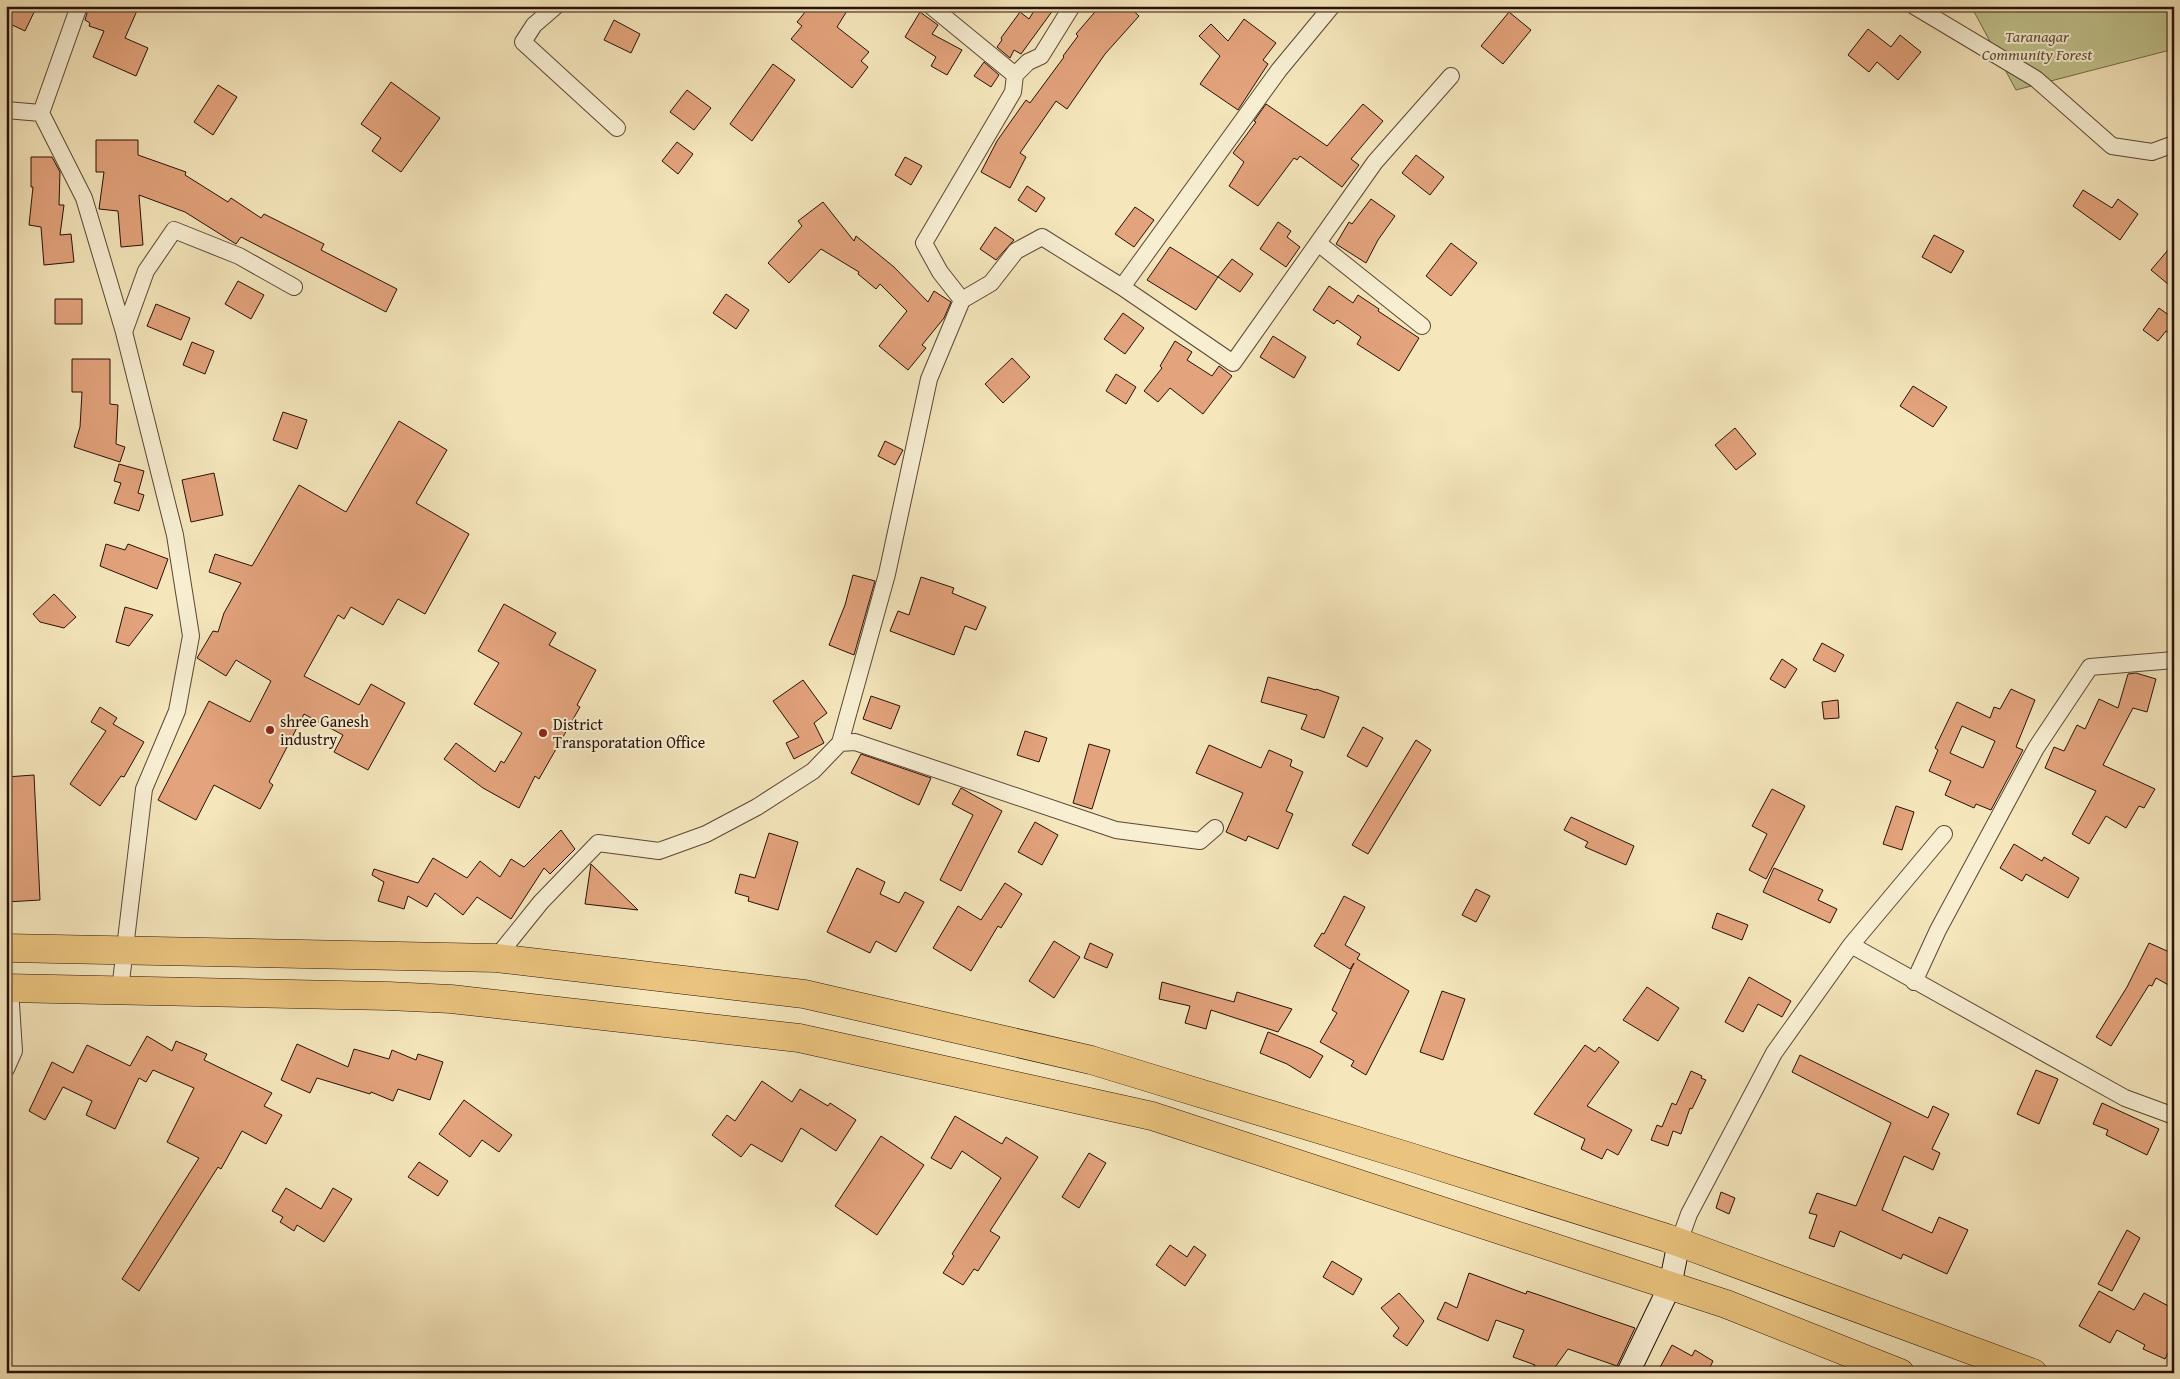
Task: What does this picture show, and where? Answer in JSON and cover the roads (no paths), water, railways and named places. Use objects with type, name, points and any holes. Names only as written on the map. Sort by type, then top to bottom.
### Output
[{"type":"highway","points":[[6,948],[396,954],[496,958],[804,994],[1091,1060],[1410,1157],[1678,1242],[2033,1373]]},
{"type":"highway","points":[[8,988],[451,999],[799,1038],[1152,1116],[1726,1304],[1900,1373]]},
{"type":"main road","points":[[1628,1373],[1670,1286],[1678,1242]]},
{"type":"street","points":[[79,6],[41,113],[84,198],[124,332],[175,535],[191,636],[177,711],[144,789],[123,951],[120,990]]},
{"type":"street","points":[[556,6],[534,25],[523,42],[616,128]]},
{"type":"street","points":[[931,6],[1015,75]]},
{"type":"street","points":[[962,300],[940,272],[924,243],[1013,92],[1015,75],[1028,62],[1041,56],[1072,6]]},
{"type":"street","points":[[1122,287],[1279,70],[1332,6]]},
{"type":"street","points":[[1914,6],[2036,78],[2112,146],[2152,152],[2174,144]]},
{"type":"street","points":[[496,958],[541,902],[598,843],[659,851],[706,834],[757,807],[813,771],[840,743],[886,574],[928,379],[962,300],[991,283],[1016,251],[1042,237],[1122,287],[1233,364],[1375,162],[1452,76]]},
{"type":"street","points":[[6,110],[41,113]]},
{"type":"street","points":[[124,332],[146,271],[174,230],[239,256],[294,287]]},
{"type":"street","points":[[1318,243],[1422,326]]},
{"type":"street","points":[[1914,982],[1938,930],[2036,748],[2090,667],[2174,660]]},
{"type":"street","points":[[840,743],[855,742],[1116,830],[1200,841],[1215,828]]},
{"type":"street","points":[[1678,1242],[1689,1214],[1774,1053],[1851,946],[1944,834]]},
{"type":"street","points":[[1851,946],[2125,1098],[2174,1116]]},
{"type":"street","points":[[6,1069],[14,1051],[8,988]]},
{"type":"place","name":"shree Ganesh industry","points":[[270,730]]},
{"type":"place","name":"District Transporatation Office","points":[[543,733]]},
{"type":"park label","name":"Taranagar Community Forest","points":[[2037,45]]}]
